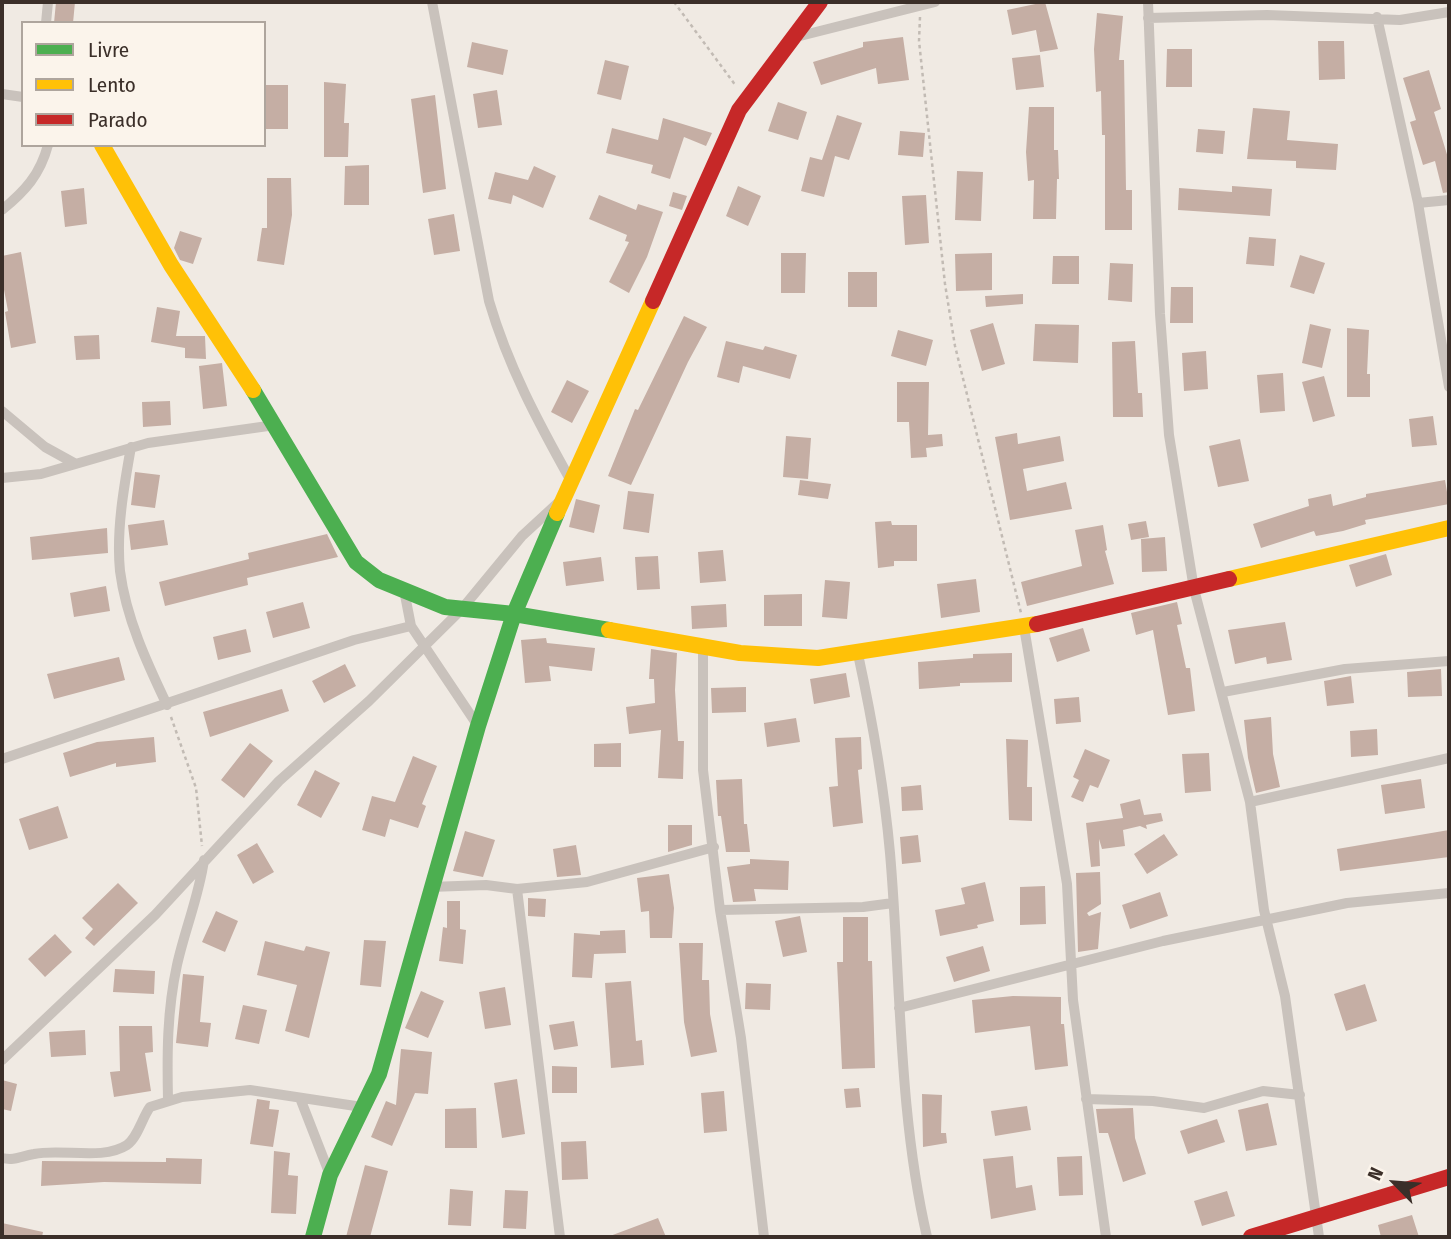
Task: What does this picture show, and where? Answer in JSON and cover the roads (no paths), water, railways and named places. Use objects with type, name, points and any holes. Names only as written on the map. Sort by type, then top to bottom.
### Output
[{"type":"street","points":[[46,21],[48,2]]},
{"type":"street","points":[[432,2],[487,289],[502,348],[520,388],[571,481]]},
{"type":"street","points":[[313,1237],[330,1175],[379,1074],[391,1038],[430,887],[514,614],[571,481],[739,110],[750,91],[796,37],[820,2]]},
{"type":"street","points":[[796,37],[934,2]]},
{"type":"street","points":[[1148,2],[1160,314],[1169,435],[1194,589],[1250,802],[1267,921],[1285,996],[1319,1237]]},
{"type":"street","points":[[1149,18],[1267,15],[1377,17],[1400,20],[1449,12]]},
{"type":"street","points":[[1377,17],[1418,203],[1449,387]]},
{"type":"street","points":[[2,94],[21,97]]},
{"type":"street","points":[[2,210],[26,190],[37,175],[47,147]]},
{"type":"street","points":[[103,147],[172,265],[275,425],[356,562],[379,580],[445,607],[514,614],[777,658],[818,658],[1024,627],[1449,528]]},
{"type":"street","points":[[1418,203],[1449,200]]},
{"type":"street","points":[[2,411],[45,447],[74,463]]},
{"type":"street","points":[[2,478],[41,474],[131,447],[275,425]]},
{"type":"street","points":[[131,447],[124,487],[120,569],[145,657],[167,705]]},
{"type":"street","points":[[2,1060],[155,915],[261,800],[369,701],[424,643],[461,610],[522,536],[564,497]]},
{"type":"street","points":[[404,590],[411,626],[478,726]]},
{"type":"street","points":[[2,759],[354,640],[411,626]]},
{"type":"street","points":[[1024,627],[1067,884],[1070,966],[1106,1237]]},
{"type":"street","points":[[703,646],[704,770],[720,910],[741,1038],[764,1237]]},
{"type":"street","points":[[858,654],[871,713],[890,850],[900,1008],[916,1187],[926,1237]]},
{"type":"street","points":[[1223,692],[1345,669],[1449,661]]},
{"type":"street","points":[[1250,802],[1449,758]]},
{"type":"street","points":[[430,887],[486,885],[517,889],[587,882],[714,846]]},
{"type":"street","points":[[167,1100],[167,1025],[177,964],[196,903],[204,859]]},
{"type":"street","points":[[517,889],[560,1237]]},
{"type":"street","points":[[900,1008],[1163,941],[1346,903],[1449,893]]},
{"type":"street","points":[[720,910],[863,907],[893,903]]},
{"type":"street","points":[[2,1158],[18,1160],[33,1154],[100,1152],[121,1147],[131,1141],[150,1107],[167,1100],[250,1090],[362,1107]]},
{"type":"street","points":[[1086,1099],[1153,1101],[1204,1108],[1263,1091],[1300,1096]]},
{"type":"street","points":[[300,1098],[330,1175]]},
{"type":"street","points":[[1251,1237],[1449,1177]]}]
